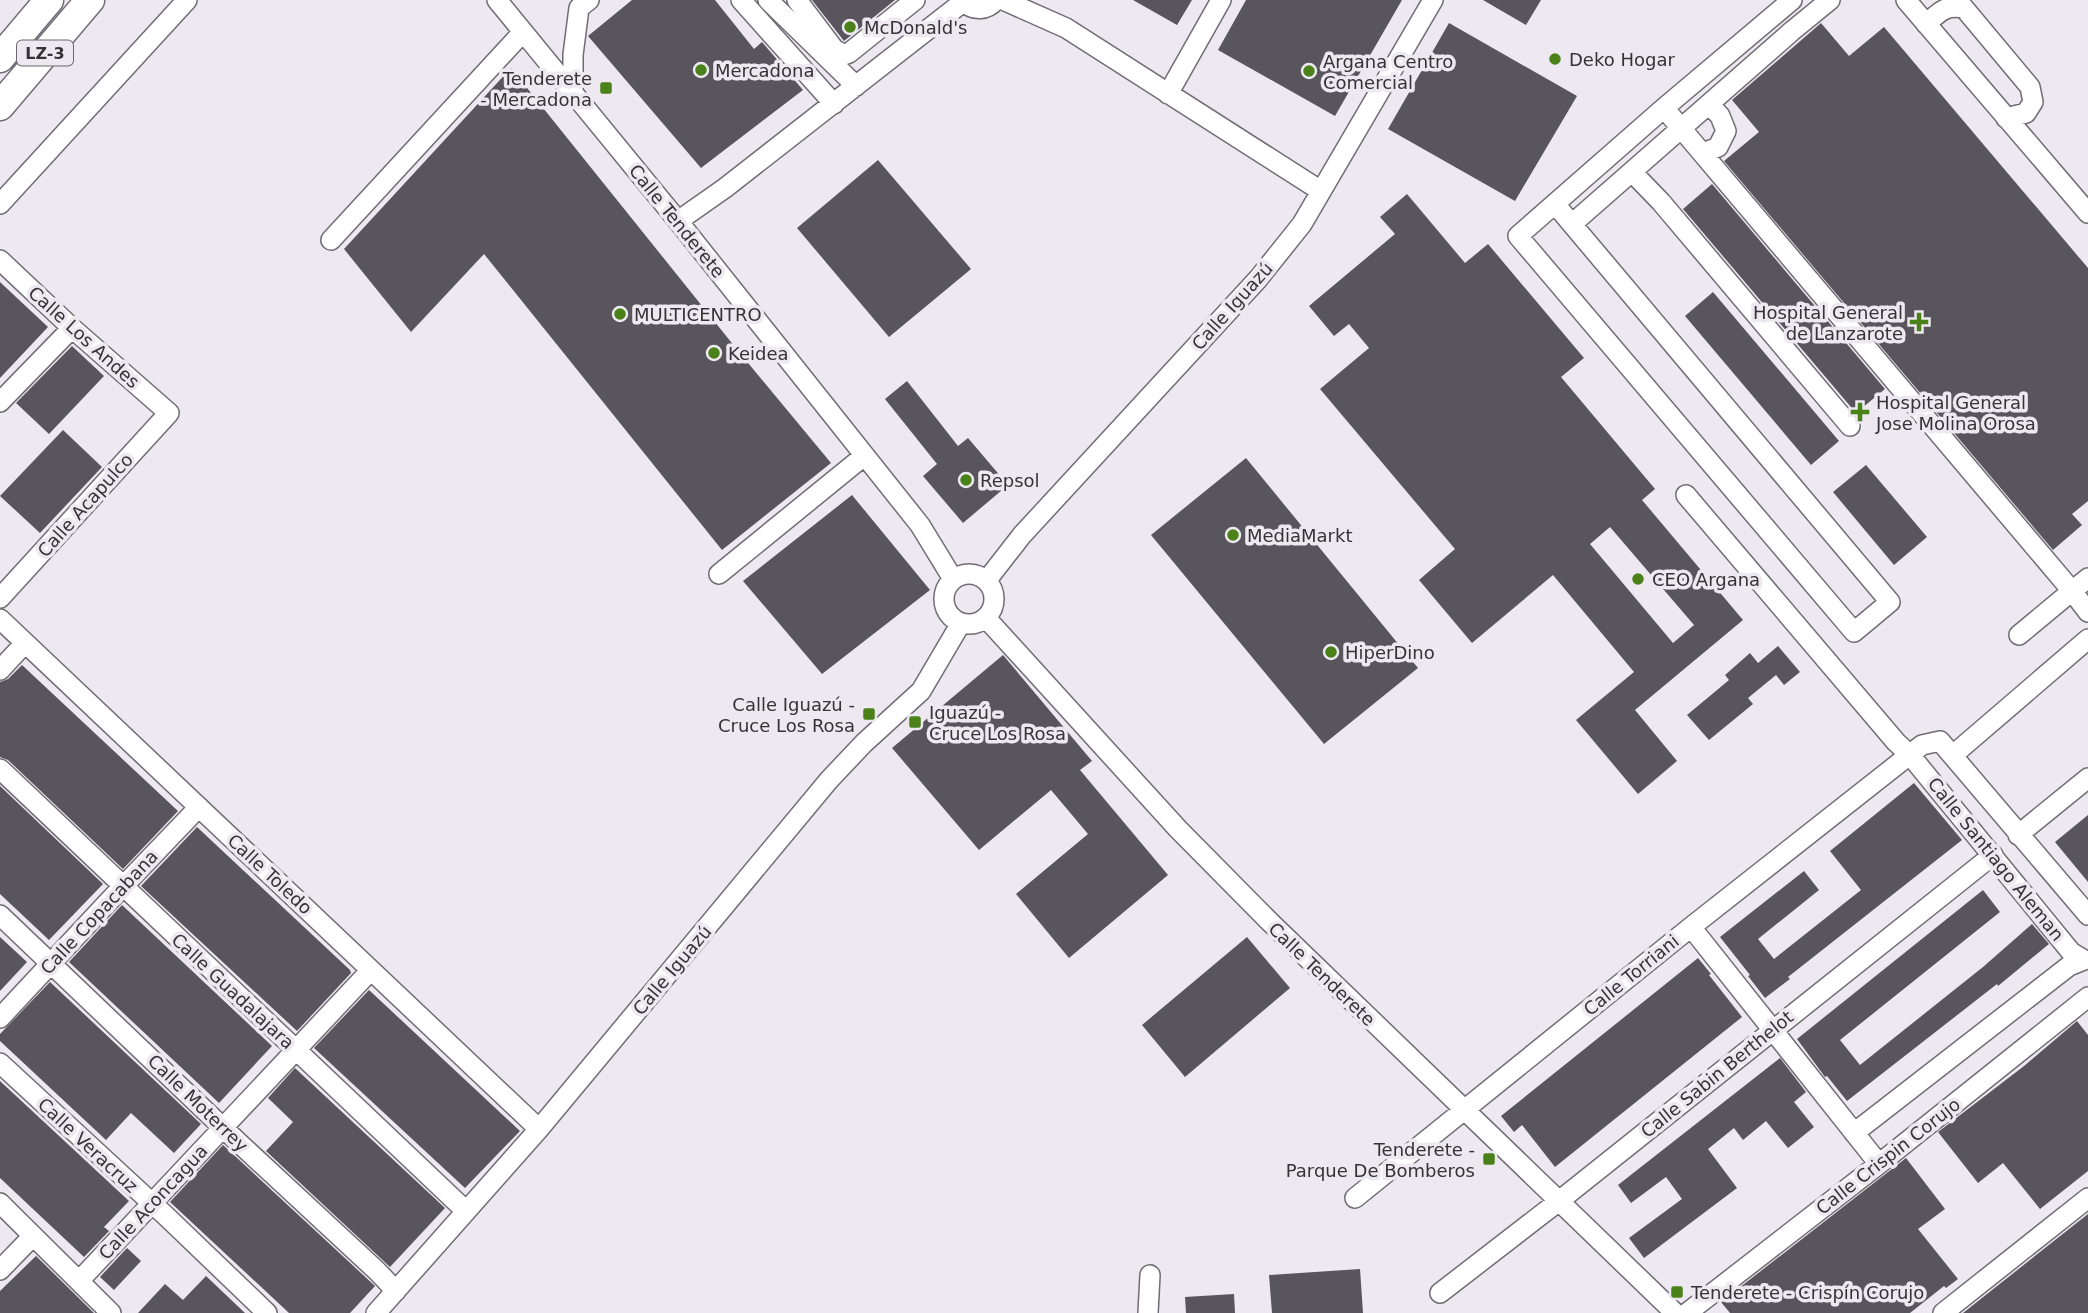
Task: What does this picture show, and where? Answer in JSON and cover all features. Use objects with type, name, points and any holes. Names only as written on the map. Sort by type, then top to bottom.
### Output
[{"type":"highway","name":"LZ-3","points":[[0,58],[49,0]]},
{"type":"highway","name":"LZ-3","points":[[0,106],[90,0]]},
{"type":"street","points":[[0,204],[187,0]]},
{"type":"street","name":"Calle Tenderete","points":[[496,0],[678,221],[920,525],[953,579]]},
{"type":"street","points":[[741,0],[834,104]]},
{"type":"street","points":[[797,0],[834,50],[844,55],[915,0]]},
{"type":"street","points":[[678,221],[834,104],[962,1],[977,9],[985,8],[996,0]]},
{"type":"street","points":[[1003,0],[1066,28],[1321,191]]},
{"type":"street","points":[[1168,94],[1221,0]]},
{"type":"street","name":"Calle Iguazú","points":[[986,580],[1022,535],[1258,279],[1301,224],[1433,0]]},
{"type":"street","points":[[1555,204],[1890,602],[1854,632],[1518,236],[1664,108],[1792,0]]},
{"type":"street","points":[[1572,225],[1830,0]]},
{"type":"street","points":[[1906,0],[2087,209]]},
{"type":"street","points":[[775,2],[856,86]]},
{"type":"street","points":[[573,94],[573,55],[581,3]]},
{"type":"street","points":[[1926,24],[1940,12],[1944,3],[1964,8],[2030,87],[2033,102],[2026,113],[2006,118]]},
{"type":"street","points":[[331,240],[522,33]]},
{"type":"street","points":[[1703,153],[1718,147],[1726,131],[1720,116],[1709,104]]},
{"type":"street","points":[[1664,108],[2088,612]]},
{"type":"street","points":[[1632,172],[1661,202],[1850,426]]},
{"type":"street","name":"Calle Los Andes","points":[[0,260],[169,413]]},
{"type":"street","points":[[0,402],[72,328]]},
{"type":"street","name":"Calle Acapulco","points":[[0,598],[169,413]]},
{"type":"street","points":[[719,574],[864,456]]},
{"type":"street","name":"Calle Santiago Aleman","points":[[1686,495],[1896,742],[1910,755],[2071,952],[2086,959]]},
{"type":"street","points":[[970,574],[986,580],[993,589],[995,599],[986,618],[970,624],[961,623],[951,617],[944,598],[953,579],[970,574]]},
{"type":"street","points":[[2019,635],[2088,578]]},
{"type":"street","name":"Calle Tenderete","points":[[986,618],[1178,829],[1270,922],[1675,1313]]},
{"type":"street","name":"Calle Toledo","points":[[0,619],[539,1129]]},
{"type":"street","name":"Calle Iguazú","points":[[376,1313],[539,1129],[829,779],[921,691],[961,623]]},
{"type":"street","points":[[1953,755],[2088,639]]},
{"type":"street","points":[[0,670],[25,643]]},
{"type":"street","name":"Calle Santiago Aleman","points":[[1910,755],[1922,745],[1940,741],[2088,915]]},
{"type":"street","name":"Calle Torriani","points":[[1355,1198],[1691,927],[1910,755]]},
{"type":"street","name":"Calle Guadalajara","points":[[0,769],[466,1211]]},
{"type":"street","points":[[2018,835],[2088,778]]},
{"type":"street","name":"Calle Copacabana","points":[[0,1018],[199,807]]},
{"type":"street","name":"Calle Sabin Berthelot","points":[[1440,1293],[1993,855]]},
{"type":"street","name":"Calle Moterrey","points":[[0,915],[396,1291]]},
{"type":"street","points":[[1691,927],[1879,1164]]},
{"type":"street","points":[[1854,1133],[2069,966],[2086,959]]},
{"type":"street","name":"Calle Aconcagua","points":[[79,1281],[371,970]]},
{"type":"street","name":"Calle Crispin Corujo","points":[[1687,1313],[2088,998]]},
{"type":"street","name":"Calle Veracruz","points":[[0,1063],[267,1313]]},
{"type":"street","points":[[1943,1313],[2088,1198]]},
{"type":"street","points":[[0,1203],[111,1313]]},
{"type":"street","points":[[0,1270],[33,1236]]},
{"type":"street","points":[[1148,1313],[1150,1275]]},
{"type":"building","name":"Mercadona","points":[[632,0],[715,0],[754,49],[762,42],[803,90],[701,168],[588,36]]},
{"type":"building","name":"McDonald's","points":[[812,0],[895,0],[844,41]]},
{"type":"building","points":[[1133,0],[1192,0],[1177,25]]},
{"type":"building","name":"Argana Centro Comercial","points":[[1246,0],[1402,0],[1335,116],[1218,50]]},
{"type":"building","points":[[1483,0],[1541,0],[1526,25]]},
{"type":"building","points":[[1449,23],[1577,96],[1515,201],[1388,129]]},
{"type":"building","points":[[1821,23],[1849,56],[1884,27],[2088,268],[2088,501],[2072,514],[2082,525],[2053,550],[1724,161],[1759,132],[1732,100]]},
{"type":"building","name":"MULTICENTRO","points":[[511,68],[831,463],[722,550],[484,254],[411,332],[344,249]]},
{"type":"building","points":[[878,160],[971,269],[889,337],[797,228]]},
{"type":"building","points":[[1712,184],[1885,389],[1856,413],[1683,209]]},
{"type":"building","points":[[1407,194],[1465,263],[1488,244],[1584,358],[1561,377],[1655,489],[1642,500],[1743,620],[1635,710],[1677,761],[1638,794],[1576,720],[1634,672],[1553,575],[1472,643],[1419,580],[1455,549],[1320,389],[1369,348],[1349,324],[1334,336],[1309,306],[1395,234],[1380,217]],"holes":[[[1610,527],[1694,625],[1673,643],[1590,544]]]},
{"type":"building","points":[[0,282],[48,327],[0,378]]},
{"type":"building","points":[[1713,292],[1839,441],[1811,465],[1685,316]]},
{"type":"building","points":[[72,346],[104,376],[49,434],[16,403]]},
{"type":"building","name":"Repsol","points":[[907,381],[958,446],[968,438],[1008,485],[963,523],[923,476],[937,464],[885,399]]},
{"type":"building","points":[[63,430],[102,467],[40,533],[0,496]]},
{"type":"building","points":[[1246,458],[1418,668],[1324,744],[1151,535]]},
{"type":"building","points":[[1866,465],[1927,537],[1894,565],[1833,492]]},
{"type":"building","points":[[852,495],[930,590],[822,674],[743,581]]},
{"type":"building","points":[[1778,646],[1800,672],[1784,685],[1776,675],[1748,698],[1753,704],[1709,740],[1687,715],[1729,680],[1725,675],[1750,653],[1758,663]]},
{"type":"building","points":[[1003,655],[1092,761],[1080,770],[1168,875],[1069,958],[1016,894],[1088,834],[1051,790],[979,850],[892,748]]},
{"type":"building","points":[[22,665],[178,811],[123,869],[8,760],[0,757],[0,682],[8,679]]},
{"type":"building","points":[[1914,783],[1962,840],[1765,998],[1720,937],[1804,871],[1819,890],[1758,939],[1774,959],[1861,890],[1830,851]]},
{"type":"building","points":[[0,786],[103,884],[49,940],[0,894]]},
{"type":"building","points":[[2088,815],[2088,882],[2055,842]]},
{"type":"building","points":[[197,827],[350,970],[351,973],[297,1031],[141,886]]},
{"type":"building","points":[[1983,890],[2000,912],[1840,1040],[1860,1065],[1983,967],[2032,924],[2049,944],[1847,1101],[1797,1039]]},
{"type":"building","points":[[122,905],[272,1046],[219,1103],[69,962]]},
{"type":"building","points":[[0,937],[27,962],[0,991]]},
{"type":"building","points":[[1247,937],[1290,988],[1185,1077],[1142,1025]]},
{"type":"building","points":[[1698,958],[1742,1017],[1555,1167],[1522,1125],[1514,1132],[1501,1116]]},
{"type":"building","points":[[50,982],[201,1124],[174,1153],[131,1113],[106,1140],[0,1041],[0,1034]]},
{"type":"building","points":[[369,990],[520,1131],[465,1188],[314,1048]]},
{"type":"building","points":[[2077,1021],[2088,1035],[2088,1171],[2040,1209],[2003,1163],[1978,1183],[1938,1132]]},
{"type":"building","points":[[1780,1058],[1806,1092],[1794,1102],[1814,1127],[1788,1148],[1766,1121],[1743,1140],[1734,1128],[1708,1149],[1737,1188],[1644,1258],[1629,1238],[1682,1199],[1666,1177],[1631,1203],[1618,1185]]},
{"type":"building","points":[[295,1068],[445,1208],[390,1267],[266,1151],[293,1122],[268,1098]]},
{"type":"building","points":[[0,1081],[129,1201],[104,1227],[109,1231],[84,1257],[0,1178]]},
{"type":"building","points":[[223,1145],[375,1286],[350,1313],[289,1313],[170,1202]]},
{"type":"building","points":[[1906,1158],[1945,1209],[1918,1229],[1958,1279],[1946,1288],[1944,1286],[1910,1313],[1730,1313],[1721,1302]]},
{"type":"building","points":[[2088,1214],[2088,1313],[1963,1313]]},
{"type":"building","points":[[127,1248],[141,1261],[114,1290],[100,1277]]},
{"type":"building","points":[[36,1256],[94,1313],[0,1313],[0,1291]]},
{"type":"building","points":[[1360,1269],[1363,1313],[1272,1313],[1269,1275]]},
{"type":"building","points":[[206,1276],[245,1313],[138,1313],[165,1284],[183,1300]]},
{"type":"building","points":[[1234,1294],[1235,1313],[1186,1313],[1185,1297]]},
{"type":"place","name":"McDonald's","points":[[850,27]]},
{"type":"place","name":"Deko Hogar","points":[[1555,59]]},
{"type":"place","name":"Mercadona","points":[[701,70]]},
{"type":"place","name":"Argana Centro Comercial","points":[[1309,71]]},
{"type":"place","name":"Tenderete - Mercadona","points":[[606,88]]},
{"type":"place","name":"MULTICENTRO","points":[[620,314]]},
{"type":"place","name":"Hospital General de Lanzarote","points":[[1919,322]]},
{"type":"place","name":"Keidea","points":[[714,353]]},
{"type":"place","name":"Hospital General Jose Molina Orosa","points":[[1860,412]]},
{"type":"place","name":"Repsol","points":[[966,480]]},
{"type":"place","name":"MediaMarkt","points":[[1233,535]]},
{"type":"place","name":"CEO Argana","points":[[1638,579]]},
{"type":"place","name":"HiperDino","points":[[1331,652]]},
{"type":"place","name":"Calle Iguazú - Cruce Los Rosa","points":[[869,714]]},
{"type":"place","name":"Iguazú - Cruce Los Rosa","points":[[915,722]]},
{"type":"place","name":"Tenderete - Parque De Bomberos","points":[[1489,1159]]},
{"type":"place","name":"Tenderete - Crispín Corujo","points":[[1677,1292]]}]
